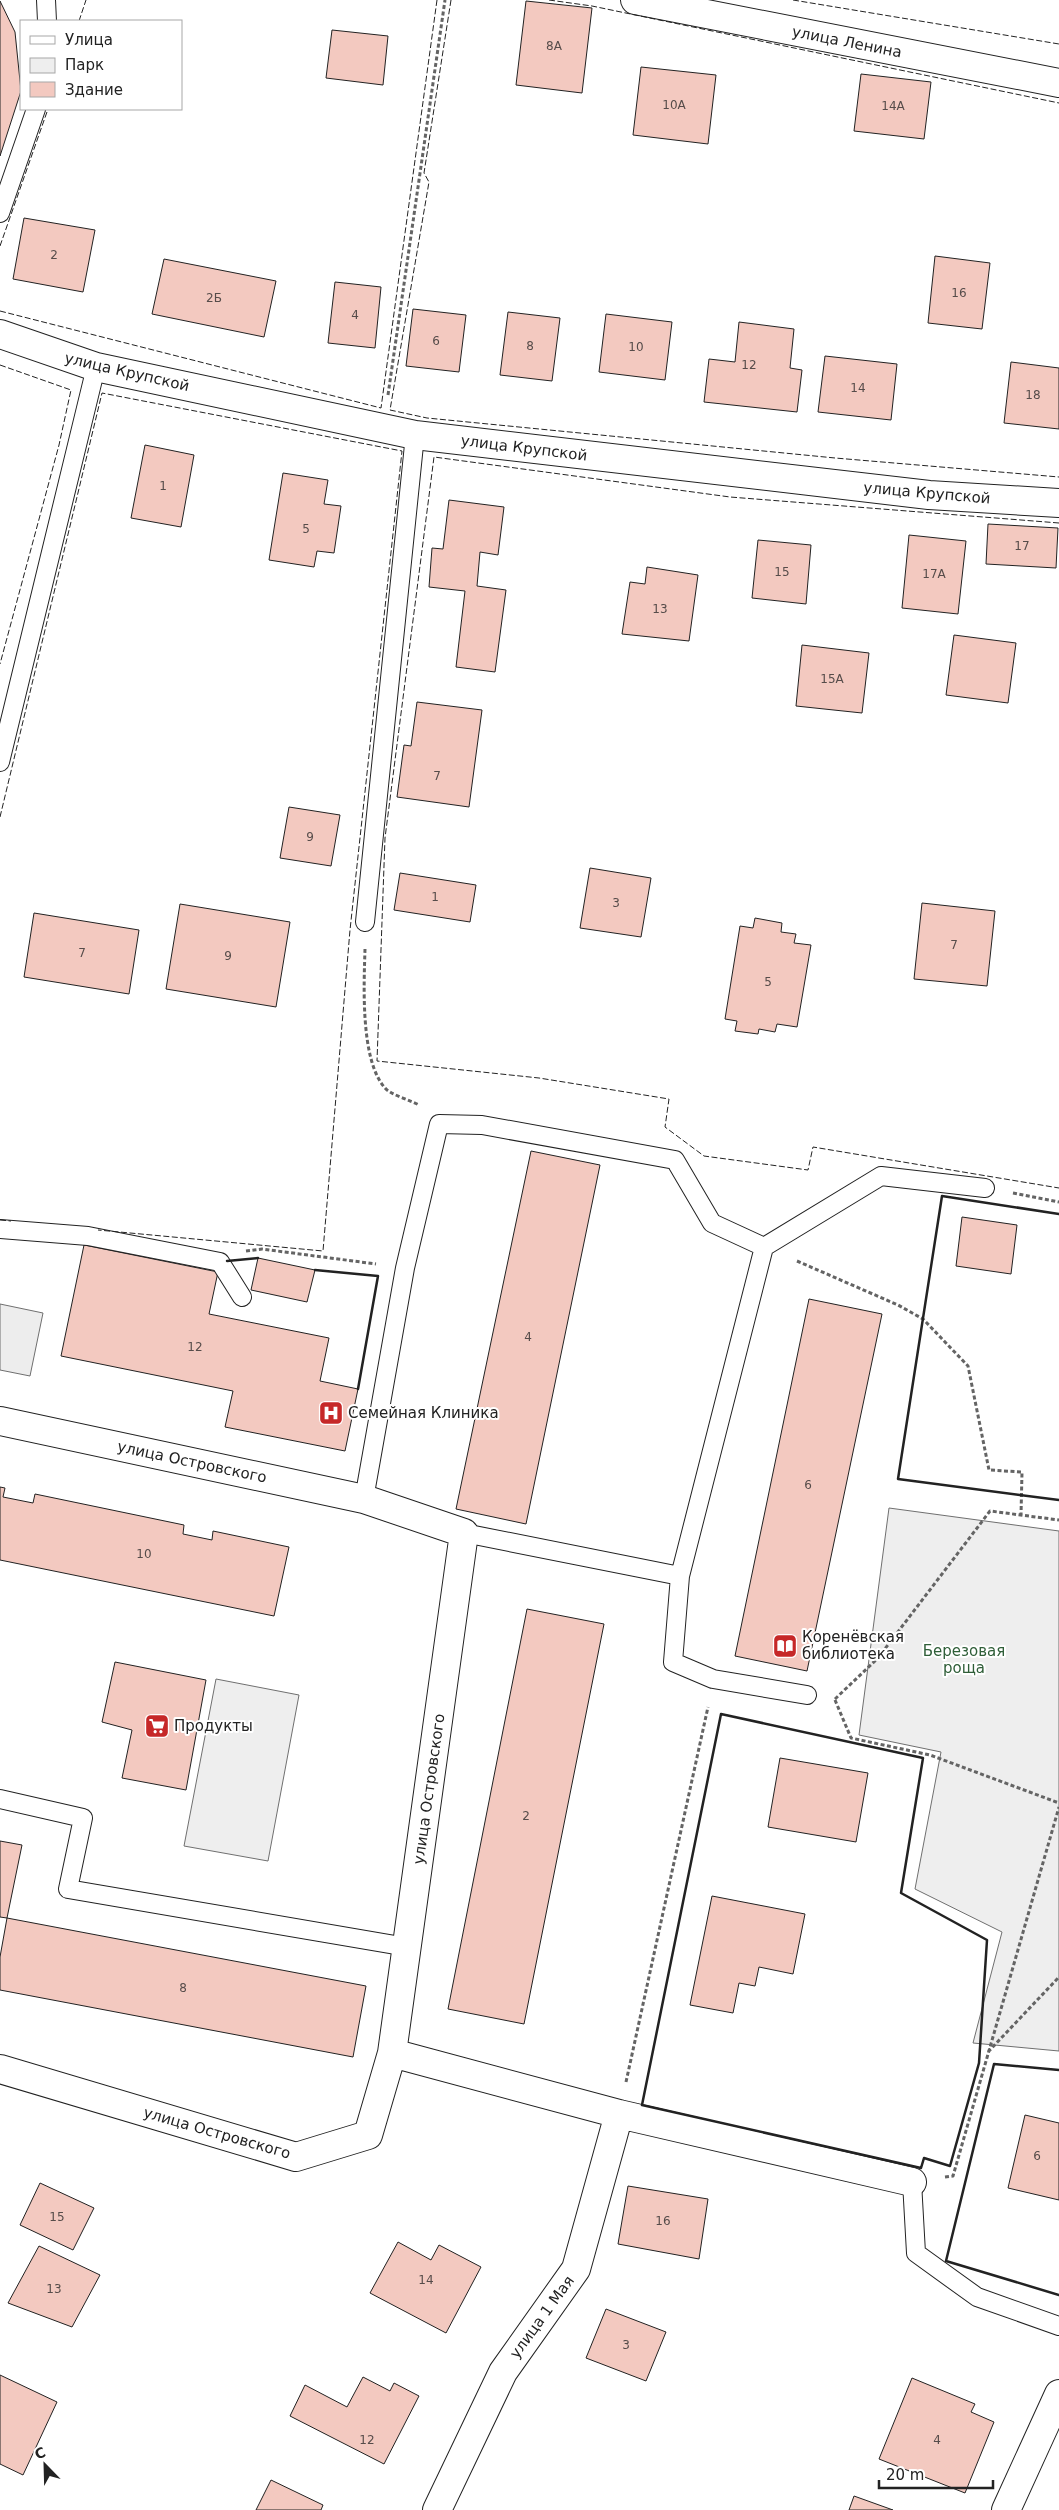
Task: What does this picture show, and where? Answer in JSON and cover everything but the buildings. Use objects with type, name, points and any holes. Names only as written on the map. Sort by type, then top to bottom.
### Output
[{"type":"street","name":"улица Ленина","points":[[635,0],[1059,84]]},
{"type":"street","name":"улица Крупской","points":[[0,334],[96,367],[416,435],[929,495],[1059,503]]},
{"type":"street","name":"улица Островского","points":[[0,1422],[364,1499],[464,1533],[392,2053],[368,2135],[296,2157],[0,2069]]},
{"type":"street","points":[[392,2053],[618,2114],[912,2182]]},
{"type":"street","name":"улица 1 Мая","points":[[437,2510],[502,2372],[576,2269],[618,2114]]},
{"type":"street","points":[[1006,2510],[1059,2394]]},
{"type":"lane","points":[[46,0],[47,20]]},
{"type":"lane","points":[[0,213],[36,110]]},
{"type":"lane","points":[[0,762],[96,367]]},
{"type":"lane","points":[[365,922],[416,435]]},
{"type":"lane","points":[[364,1499],[405,1268],[439,1124],[482,1125],[675,1160],[712,1223],[764,1247]]},
{"type":"lane","points":[[807,1695],[713,1679],[673,1662],[680,1576],[764,1247],[881,1176],[985,1188]]},
{"type":"lane","points":[[0,1229],[88,1236],[220,1262],[242,1297]]},
{"type":"lane","points":[[464,1533],[680,1576]]},
{"type":"lane","points":[[0,1800],[82,1818],[68,1889],[407,1947]]},
{"type":"lane","points":[[912,2182],[916,2253],[977,2297],[1059,2326]]},
{"type":"path","points":[[383,428],[445,0]]},
{"type":"path","points":[[365,922],[364,1012],[371,1060],[385,1088],[420,1105],[439,1124]]},
{"type":"path","points":[[985,1188],[1059,1202]]},
{"type":"path","points":[[764,1247],[898,1304],[923,1319],[968,1366],[989,1470],[1022,1472],[1021,1515]]},
{"type":"path","points":[[201,1258],[262,1249],[405,1268]]},
{"type":"path","points":[[835,1700],[878,1658],[990,1511],[1059,1520]]},
{"type":"path","points":[[618,2114],[713,1679]]},
{"type":"path","points":[[807,1695],[835,1700]]},
{"type":"path","points":[[835,1700],[851,1738],[930,1755],[1059,1803]]},
{"type":"path","points":[[912,2182],[953,2176],[1059,1807]]},
{"type":"path","points":[[988,2053],[1059,1977]]},
{"type":"green space","name":"Березовая роща","points":[[889,1508],[1059,1531],[1059,2051],[973,2043],[1002,1932],[915,1889],[941,1752],[859,1735]]},
{"type":"green space","points":[[216,1679],[299,1695],[268,1861],[184,1846]]},
{"type":"shaded area","points":[[0,1304],[43,1313],[30,1376],[0,1370]]},
{"type":"fence","points":[[79,20],[86,0]]},
{"type":"fence","points":[[0,311],[381,408],[437,0]]},
{"type":"fence","points":[[451,0],[424,173],[429,182],[390,410],[427,418],[835,458],[1059,477]]},
{"type":"fence","points":[[549,0],[592,6],[1059,103]]},
{"type":"fence","points":[[793,0],[1059,44]]},
{"type":"fence","points":[[0,246],[48,110]]},
{"type":"fence","points":[[0,365],[71,390],[59,445],[0,664]]},
{"type":"fence","points":[[0,817],[102,393],[402,451],[350,930],[323,1251],[98,1230]]},
{"type":"fence","points":[[1059,523],[730,497],[434,457],[385,838],[377,1061],[539,1078],[669,1099],[665,1127],[704,1156],[808,1170],[813,1147],[1059,1188]]},
{"type":"fence","points":[[0,1220],[11,1221]]},
{"type":"wall","points":[[1059,1214],[942,1196],[898,1479],[1059,1500]]},
{"type":"wall","points":[[227,1261],[258,1258]]},
{"type":"wall","points":[[315,1270],[378,1276],[358,1389]]},
{"type":"wall","points":[[721,1714],[923,1758],[901,1893],[987,1940],[979,2063],[950,2166],[924,2158],[921,2168],[642,2105],[721,1714]]},
{"type":"wall","points":[[1059,2070],[994,2064],[946,2261],[1059,2295]]},
{"type":"place","name":"Семейная Клиника","points":[[331,1413]]},
{"type":"place","name":"Коренёвская библиотека","points":[[785,1646]]},
{"type":"place","name":"Продукты","points":[[157,1726]]}]
